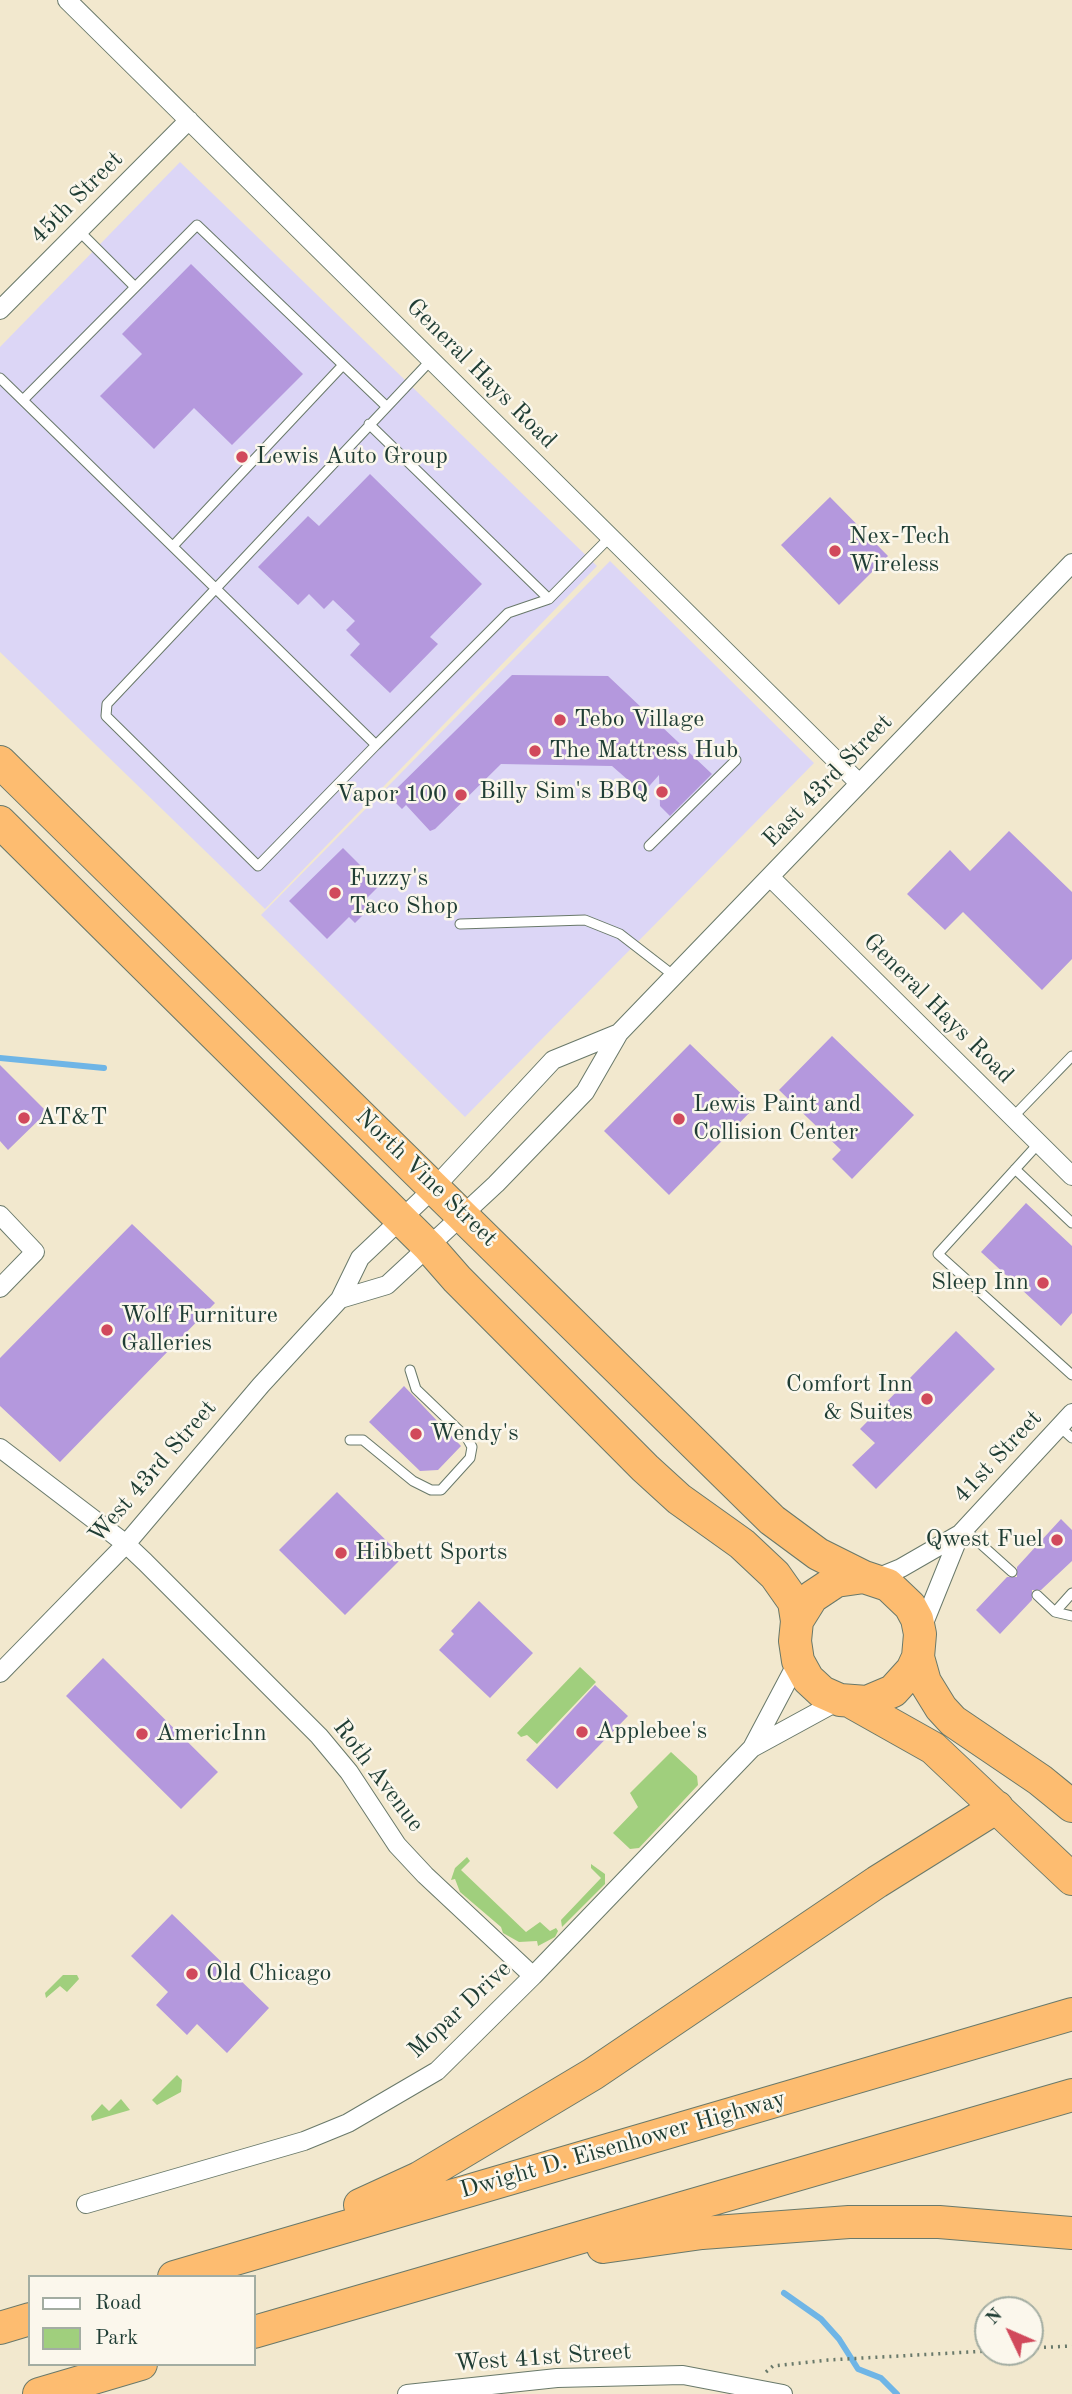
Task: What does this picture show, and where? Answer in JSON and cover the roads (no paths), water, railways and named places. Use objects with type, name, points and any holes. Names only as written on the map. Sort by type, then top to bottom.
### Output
[{"type":"highway","name":"North Vine Street","points":[[0,762],[435,1186],[772,1520],[818,1554],[869,1578]]},
{"type":"highway","name":"North Vine Street","points":[[0,822],[429,1247],[457,1279],[645,1468],[679,1499],[742,1545],[775,1575],[794,1602],[797,1621]]},
{"type":"highway","points":[[1072,1806],[1041,1780],[953,1721],[925,1682],[917,1619],[905,1600],[888,1585],[869,1578],[843,1579],[823,1587],[807,1602],[797,1621],[794,1641],[798,1661],[808,1678],[822,1692],[847,1701],[933,1748],[1072,1879]]},
{"type":"highway","points":[[847,1701],[867,1702],[893,1691],[912,1670],[919,1646]]},
{"type":"highway","points":[[256,2252],[419,2178],[581,2081],[877,1882],[997,1807]]},
{"type":"highway","name":"Dwight D. Eisenhower Highway","points":[[181,2275],[1072,2014]]},
{"type":"highway","points":[[256,2331],[1072,2095]]},
{"type":"highway","points":[[491,2263],[702,2233],[849,2222],[939,2222],[1072,2233]]},
{"type":"highway","points":[[0,2328],[28,2320]]},
{"type":"highway","points":[[38,2394],[134,2366]]},
{"type":"street","name":"General Hays Road","points":[[67,0],[859,783]]},
{"type":"street","name":"45th Street","points":[[0,310],[189,120]]},
{"type":"street","name":"East 43rd Street","points":[[340,1299],[387,1285],[463,1214],[585,1092],[619,1033],[1072,563]]},
{"type":"street","name":"General Hays Road","points":[[769,877],[1072,1176]]},
{"type":"street","name":"East 43rd Street","points":[[340,1299],[360,1258],[435,1186],[553,1060],[619,1033]]},
{"type":"street","points":[[0,1215],[35,1252],[0,1288]]},
{"type":"street","name":"West 43rd Street","points":[[0,1673],[126,1544],[261,1385],[340,1299]]},
{"type":"street","name":"41st Street","points":[[869,1578],[901,1568],[962,1532],[1068,1426]]},
{"type":"street","name":"Roth Avenue","points":[[0,1448],[126,1544],[319,1735],[349,1772],[397,1845],[425,1875],[533,1976]]},
{"type":"street","name":"41st Street","points":[[919,1646],[962,1532]]},
{"type":"street","name":"Mopar Drive","points":[[86,2204],[304,2141],[348,2123],[437,2071],[533,1976],[752,1748],[798,1661]]},
{"type":"street","name":"Mopar Drive","points":[[752,1748],[847,1701]]},
{"type":"street","name":"West 41st Street","points":[[407,2394],[557,2378],[683,2375],[783,2394]]},
{"type":"lane","points":[[23,400],[197,225],[386,406]]},
{"type":"lane","points":[[79,231],[135,287]]},
{"type":"lane","points":[[432,359],[215,586],[107,704],[106,716],[258,866],[508,613],[548,599],[609,538]]},
{"type":"lane","points":[[174,545],[343,365]]},
{"type":"lane","points":[[0,378],[376,745]]},
{"type":"lane","points":[[369,424],[548,599]]},
{"type":"lane","points":[[649,846],[736,760]]},
{"type":"lane","points":[[460,924],[585,920],[620,934],[673,975]]},
{"type":"lane","points":[[1013,1117],[1072,1056]]},
{"type":"lane","points":[[1039,1143],[939,1254],[1072,1375]]},
{"type":"lane","points":[[1015,1169],[1072,1223]]},
{"type":"lane","points":[[1063,1367],[1072,1358]]},
{"type":"lane","points":[[350,1440],[363,1440],[413,1481],[430,1490],[441,1490],[470,1458],[471,1447],[467,1438],[416,1389],[410,1370]]},
{"type":"lane","points":[[962,1532],[1012,1572]]},
{"type":"lane","points":[[1055,1612],[1072,1593]]},
{"type":"lane","points":[[1037,1595],[1055,1612],[1072,1616]]},
{"type":"waterway","points":[[0,1058],[104,1068]]},
{"type":"waterway","points":[[784,2293],[821,2319],[839,2339],[858,2369],[881,2378],[897,2394]]},
{"type":"place","name":"Lewis Auto Group","points":[[242,457]]},
{"type":"place","name":"Nex-Tech Wireless","points":[[835,551]]},
{"type":"place","name":"Tebo Village","points":[[560,720]]},
{"type":"place","name":"The Mattress Hub","points":[[535,751]]},
{"type":"place","name":"Billy Sim's BBQ","points":[[662,792]]},
{"type":"place","name":"Vapor 100","points":[[461,795]]},
{"type":"place","name":"Fuzzy's Taco Shop","points":[[335,893]]},
{"type":"place","name":"AT&T","points":[[24,1118]]},
{"type":"place","name":"Lewis Paint and Collision Center","points":[[679,1119]]},
{"type":"place","name":"Sleep Inn","points":[[1043,1283]]},
{"type":"place","name":"Wolf Furniture Galleries","points":[[107,1330]]},
{"type":"place","name":"Comfort Inn & Suites","points":[[927,1399]]},
{"type":"place","name":"Wendy's","points":[[416,1434]]},
{"type":"place","name":"Qwest Fuel","points":[[1057,1540]]},
{"type":"place","name":"Hibbett Sports","points":[[341,1553]]},
{"type":"place","name":"Applebee's","points":[[582,1732]]},
{"type":"place","name":"AmericInn","points":[[142,1734]]},
{"type":"place","name":"Old Chicago","points":[[192,1974]]}]
